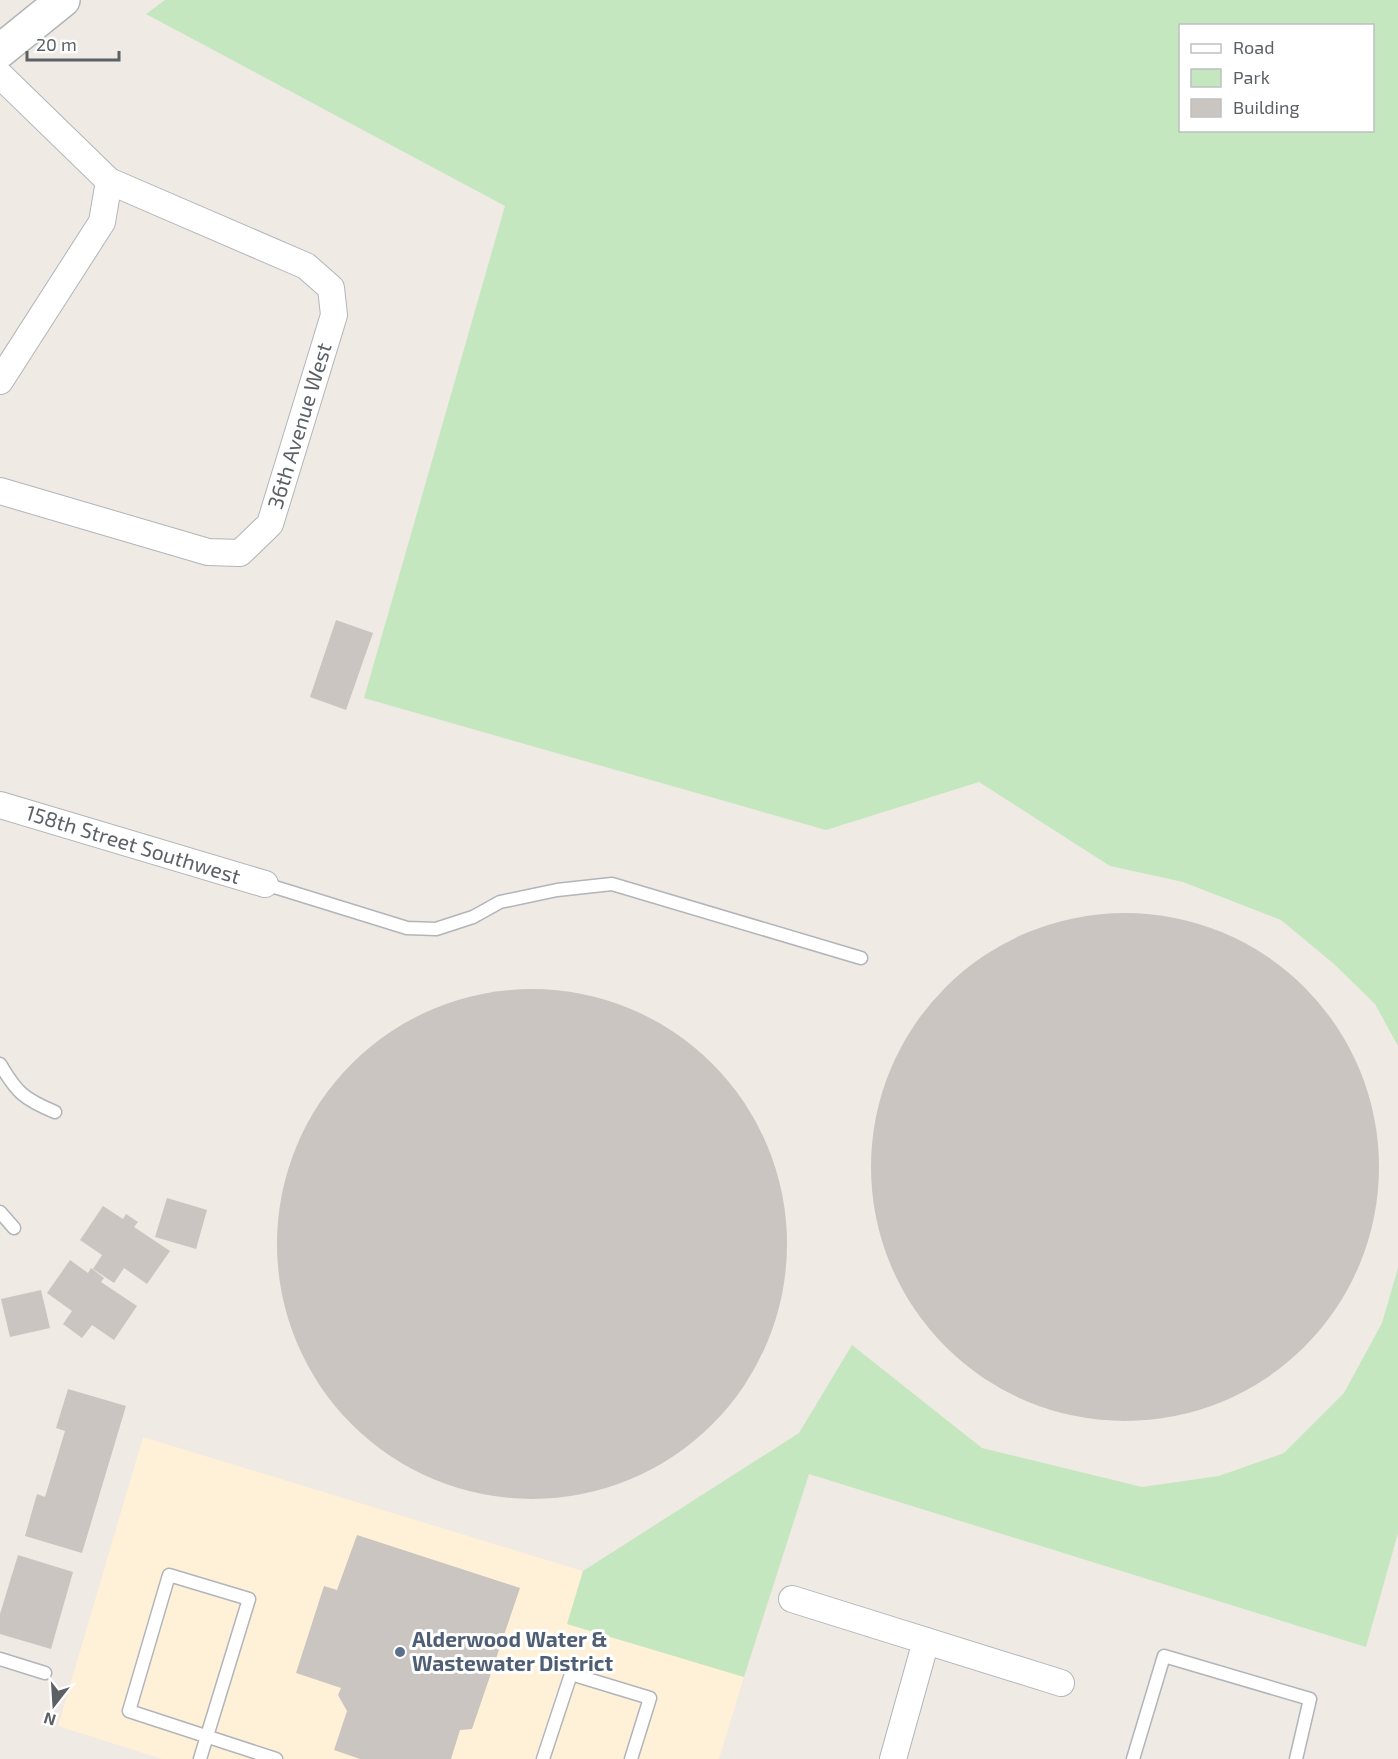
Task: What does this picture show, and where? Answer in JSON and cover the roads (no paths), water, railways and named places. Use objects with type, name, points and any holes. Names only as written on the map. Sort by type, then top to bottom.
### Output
[{"type":"street","points":[[0,51],[63,0]]},
{"type":"street","points":[[0,75],[109,181],[102,222],[0,381]]},
{"type":"street","name":"36th Avenue West","points":[[0,491],[208,552],[240,553],[270,524],[334,315],[331,288],[306,266],[109,181]]},
{"type":"street","name":"158th Street Southwest","points":[[0,805],[265,884]]},
{"type":"street","points":[[792,1599],[1061,1683]]},
{"type":"street","points":[[892,1759],[926,1641]]},
{"type":"lane","points":[[265,884],[407,928],[436,929],[473,917],[500,902],[557,890],[612,884],[861,958]]},
{"type":"lane","points":[[0,1065],[12,1085],[29,1101],[55,1112]]},
{"type":"lane","points":[[0,1212],[14,1228]]},
{"type":"lane","points":[[200,1759],[207,1736],[249,1599],[169,1575],[129,1711],[207,1736],[276,1759]]},
{"type":"lane","points":[[1133,1759],[1164,1656],[1311,1699],[1296,1759]]},
{"type":"lane","points":[[0,1659],[45,1673]]},
{"type":"lane","points":[[543,1759],[571,1674],[651,1698],[630,1759]]},
{"type":"place","name":"Alderwood Water & Wastewater District","points":[[400,1652]]}]
